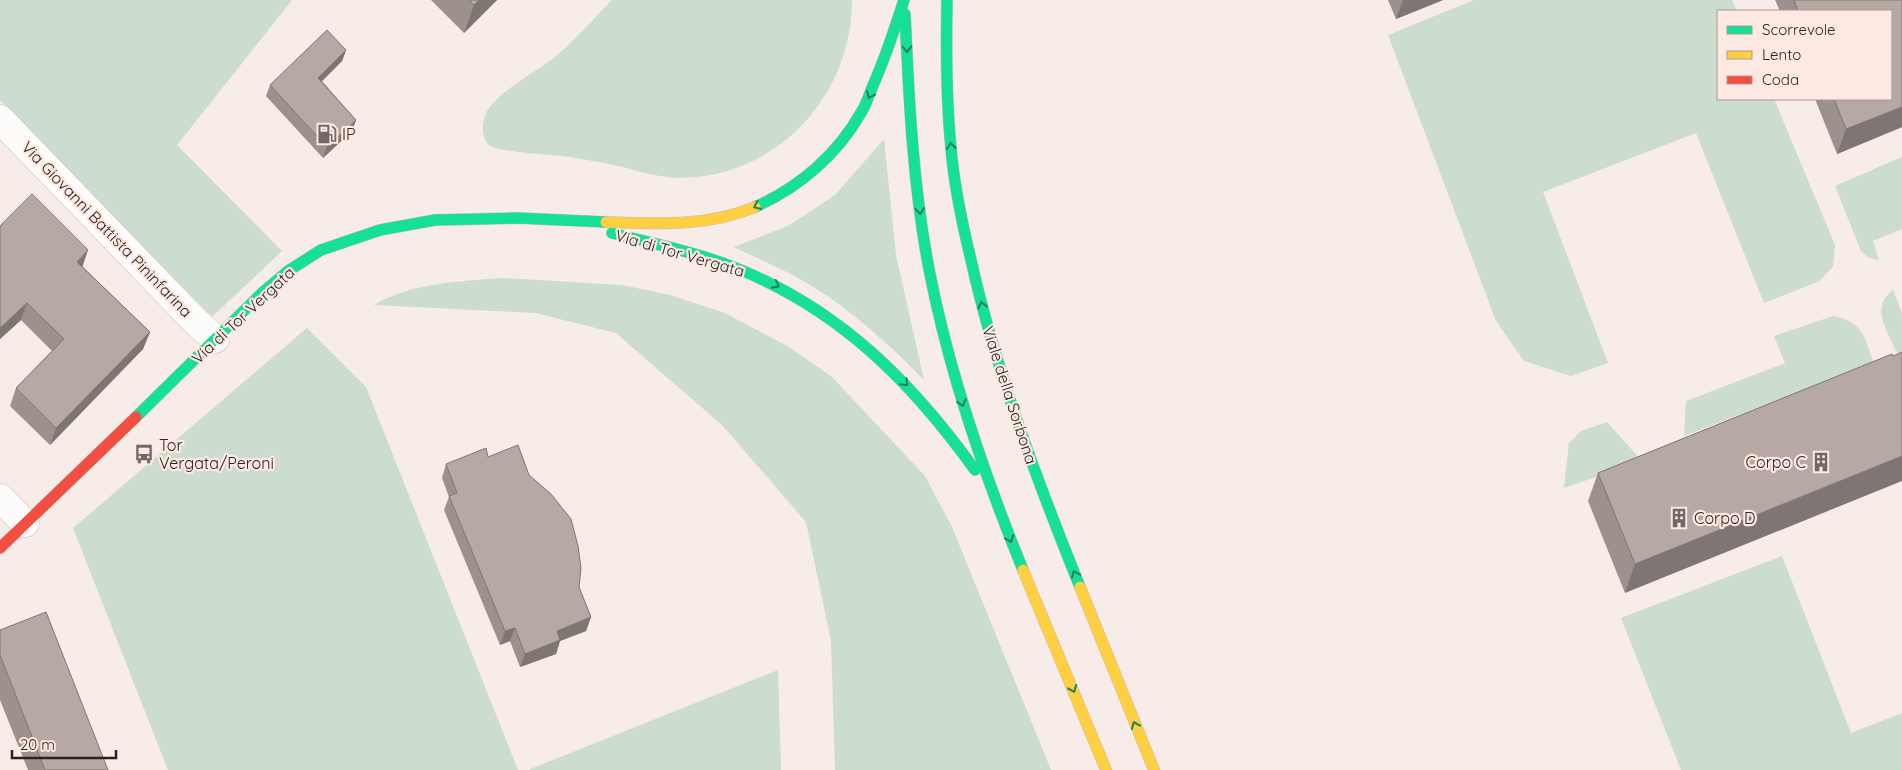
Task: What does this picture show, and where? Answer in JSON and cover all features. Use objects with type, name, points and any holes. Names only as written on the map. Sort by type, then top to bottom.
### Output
[{"type":"street","name":"Via di Tor Vergata","points":[[0,548],[276,280],[297,264],[321,250],[380,230],[435,220],[517,218],[580,222],[683,224],[723,218],[760,205],[794,186],[824,162],[863,110],[883,62],[904,0]]},
{"type":"street","points":[[904,0],[908,97],[924,240],[947,351],[962,404],[992,494],[1106,770]]},
{"type":"street","name":"Viale della Sorbona","points":[[947,0],[944,33],[951,149],[967,243],[987,324],[1033,467],[1154,770]]},
{"type":"street","name":"Via Giovanni Battista Pininfarina","points":[[0,119],[196,322],[215,339]]},
{"type":"street","name":"Via di Tor Vergata","points":[[580,222],[609,232],[681,250],[735,267],[764,279],[811,305],[859,340],[907,386],[942,424],[992,494]]},
{"type":"street","points":[[0,498],[25,523]]},
{"type":"green space","points":[[0,0],[292,0],[177,145],[282,251],[212,317],[0,100]]},
{"type":"green space","points":[[612,0],[852,0],[849,35],[839,68],[823,99],[802,125],[777,147],[747,164],[714,174],[678,178],[590,160],[502,150],[489,145],[484,136],[483,123],[489,108],[505,92],[563,50]]},
{"type":"green space","points":[[1474,0],[1732,0],[1737,10],[1717,10],[1717,100],[1774,100],[1835,245],[1833,266],[1820,281],[1764,303],[1696,133],[1543,192],[1608,363],[1571,376],[1524,361],[1496,321],[1388,35]]},
{"type":"green space","points":[[884,139],[896,255],[924,380],[864,324],[814,287],[734,247],[788,226],[835,195]]},
{"type":"green space","points":[[1902,157],[1902,229],[1873,241],[1879,260],[1869,258],[1861,251],[1835,186]]},
{"type":"green space","points":[[503,278],[622,285],[670,295],[725,313],[789,347],[832,377],[925,476],[952,527],[1051,770],[835,770],[831,641],[806,522],[723,426],[616,333],[535,313],[374,305],[403,292],[436,284]]},
{"type":"green space","points":[[1893,290],[1902,313],[1902,351],[1897,353],[1885,328],[1881,312],[1882,304]]},
{"type":"green space","points":[[1833,316],[1851,322],[1857,327],[1865,338],[1874,363],[1684,436],[1686,401],[1785,363],[1774,336]]},
{"type":"green space","points":[[307,328],[366,387],[518,770],[168,770],[73,528]]},
{"type":"green space","points":[[1607,422],[1642,461],[1564,488],[1569,443],[1581,431]]},
{"type":"green space","points":[[1782,556],[1851,733],[1902,713],[1902,770],[1681,770],[1621,618]]},
{"type":"green space","points":[[778,670],[781,770],[528,770]]},
{"type":"building","points":[[469,0],[479,0],[474,5]]},
{"type":"building","points":[[1794,0],[1902,0],[1902,107],[1846,129],[1834,100],[1892,100],[1892,10],[1798,10]]},
{"type":"building","points":[[327,30],[346,50],[318,78],[356,120],[327,147],[270,85]]},
{"type":"building","points":[[32,194],[88,250],[77,262],[150,332],[56,428],[16,388],[64,339],[27,303],[0,328],[0,226]]},
{"type":"building","points":[[1902,352],[1902,456],[1635,564],[1598,473],[1892,354],[1893,356]]},
{"type":"building","points":[[518,445],[529,475],[551,494],[571,519],[581,568],[579,587],[591,617],[557,631],[560,640],[525,654],[515,628],[505,631],[449,496],[457,493],[446,464],[486,448],[488,457]]},
{"type":"building","points":[[46,612],[108,770],[45,770],[0,655],[0,630]]},
{"type":"traffic: fast","points":[[755,207],[787,190],[816,168],[852,127],[867,101],[904,0]]},
{"type":"traffic: fast","points":[[947,0],[949,129],[954,176],[964,232],[981,302],[1005,384],[1048,507],[1080,587]]},
{"type":"traffic: fast","points":[[905,14],[910,112],[919,210],[938,312],[969,424],[1023,570]]},
{"type":"traffic: fast","points":[[136,417],[262,293],[288,271],[321,250],[380,230],[435,220],[517,218],[606,222]]},
{"type":"traffic: fast","points":[[612,233],[721,262],[773,285],[808,304],[840,326],[898,378],[951,437],[975,470]]},
{"type":"traffic: slow","points":[[606,222],[682,223],[719,218],[755,207]]},
{"type":"traffic: slow","points":[[1023,570],[1106,770]]},
{"type":"traffic: slow","points":[[1080,587],[1154,770]]},
{"type":"traffic: jam","points":[[0,548],[136,417]]},
{"type":"place","name":"IP","points":[[327,134]]},
{"type":"place","name":"Tor Vergata/Peroni","points":[[144,454]]},
{"type":"place","name":"Corpo C","points":[[1821,462]]},
{"type":"place","name":"Corpo D","points":[[1679,518]]}]
